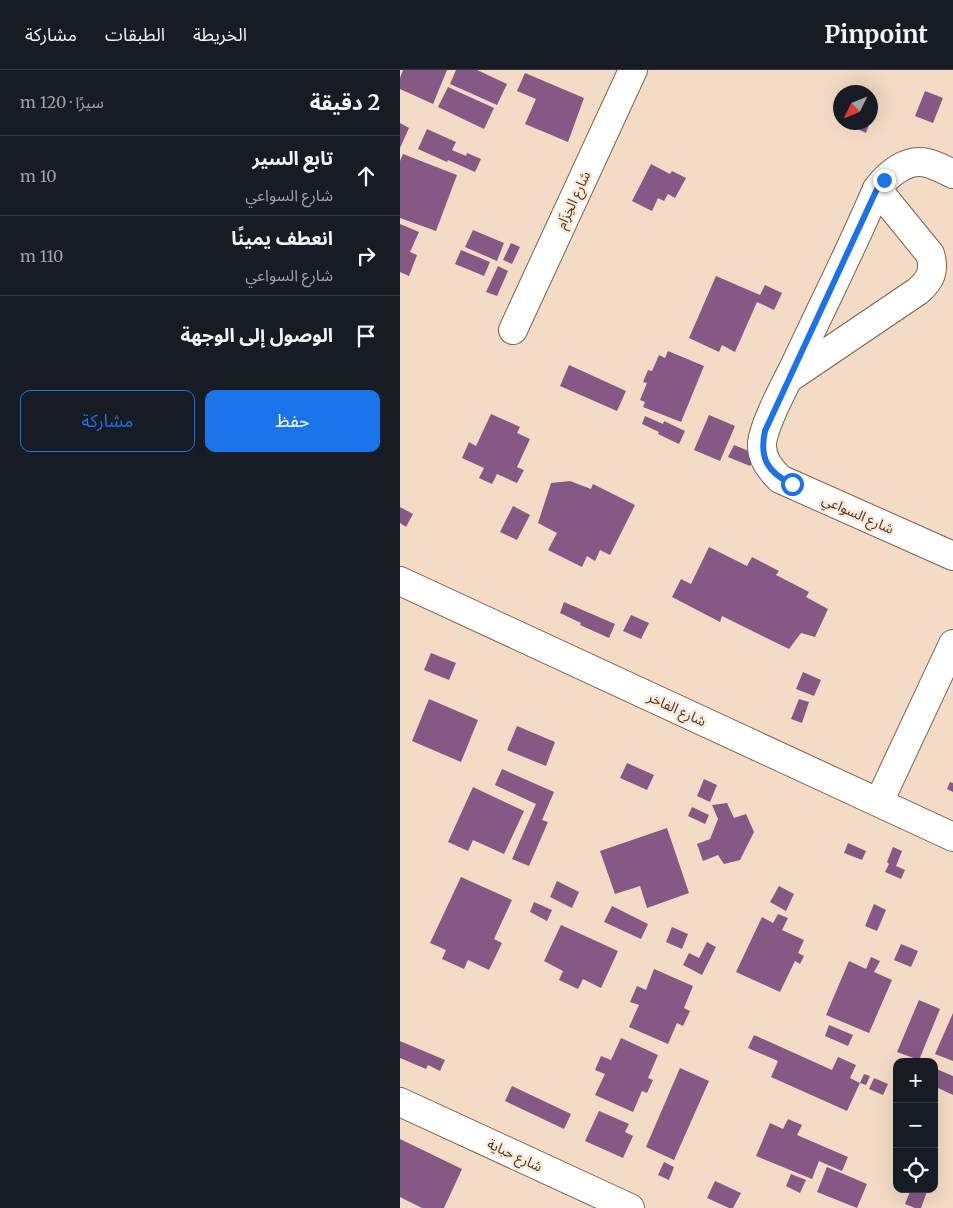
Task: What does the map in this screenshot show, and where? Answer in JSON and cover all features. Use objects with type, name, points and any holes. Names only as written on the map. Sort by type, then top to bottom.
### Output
[{"type":"street","name":"شارع الخِزَام","points":[[513,330],[633,70]]},
{"type":"street","name":"شارع السواعي","points":[[953,174],[927,163],[915,163],[893,172],[877,189],[788,380],[765,431],[762,444],[764,458],[770,470],[780,479],[953,556]]},
{"type":"street","points":[[788,380],[918,290],[930,278],[932,262],[930,254],[877,189]]},
{"type":"street","name":"شارع الفاخر","points":[[400,581],[953,837]]},
{"type":"street","points":[[879,802],[953,644]]},
{"type":"street","name":"شارع حباية","points":[[400,1102],[630,1208]]},
{"type":"building","points":[[403,70],[447,70],[433,104],[400,89],[400,78]]},
{"type":"building","points":[[456,70],[477,70],[507,84],[497,105],[450,84]]},
{"type":"building","points":[[525,73],[584,98],[568,142],[525,124],[536,99],[517,91]]},
{"type":"building","points":[[448,87],[494,108],[484,129],[438,107]]},
{"type":"building","points":[[925,91],[943,98],[933,123],[915,116]]},
{"type":"building","points":[[400,123],[409,128],[400,148]]},
{"type":"building","points":[[427,129],[456,142],[452,150],[466,156],[467,153],[481,159],[475,172],[418,149]]},
{"type":"building","points":[[403,154],[457,175],[436,231],[400,218],[400,161]]},
{"type":"building","points":[[651,164],[670,174],[672,171],[686,178],[675,198],[668,194],[664,201],[658,198],[652,211],[632,201]]},
{"type":"building","points":[[400,224],[419,232],[410,252],[417,255],[409,276],[400,272]]},
{"type":"building","points":[[473,230],[504,243],[497,261],[465,247]]},
{"type":"building","points":[[511,243],[520,247],[512,264],[503,260]]},
{"type":"building","points":[[461,250],[490,262],[484,276],[455,264]]},
{"type":"building","points":[[498,266],[508,271],[497,296],[486,292]]},
{"type":"building","points":[[716,276],[760,295],[765,285],[782,293],[774,310],[757,302],[735,352],[722,345],[719,352],[689,338]]},
{"type":"building","points":[[668,351],[704,366],[681,422],[643,407],[645,402],[640,400],[647,383],[643,382],[648,370],[652,371],[659,355],[665,358]]},
{"type":"building","points":[[569,365],[626,391],[617,411],[560,386]]},
{"type":"building","points":[[491,414],[520,427],[517,433],[530,439],[517,467],[524,470],[517,483],[497,474],[492,484],[479,478],[484,468],[462,458],[469,442],[476,446]]},
{"type":"building","points":[[709,415],[735,426],[720,461],[694,450]]},
{"type":"building","points":[[645,416],[663,424],[664,421],[685,431],[679,444],[642,424]]},
{"type":"building","points":[[734,445],[756,454],[750,466],[728,457]]},
{"type":"building","points":[[570,481],[591,489],[593,484],[635,505],[610,555],[600,550],[595,561],[587,556],[582,567],[548,550],[557,533],[538,523],[551,483]]},
{"type":"building","points":[[513,506],[530,515],[517,540],[500,532]]},
{"type":"building","points":[[400,507],[413,514],[406,527],[400,523]]},
{"type":"building","points":[[709,547],[747,566],[752,557],[779,571],[776,575],[809,592],[806,597],[828,609],[815,637],[801,633],[789,649],[722,616],[720,622],[672,597],[681,579],[691,584]]},
{"type":"building","points":[[564,602],[615,624],[609,638],[580,625],[581,623],[560,613]]},
{"type":"building","points":[[631,615],[649,623],[641,639],[623,631]]},
{"type":"building","points":[[431,653],[456,663],[449,680],[424,670]]},
{"type":"building","points":[[803,672],[821,680],[814,696],[796,689]]},
{"type":"building","points":[[429,699],[478,720],[461,762],[412,741]]},
{"type":"building","points":[[799,699],[809,702],[802,723],[791,719]]},
{"type":"building","points":[[517,726],[555,742],[546,766],[507,750]]},
{"type":"building","points":[[627,763],[654,775],[647,790],[620,778]]},
{"type":"building","points":[[502,769],[554,792],[542,820],[548,822],[529,866],[512,859],[536,804],[495,785]]},
{"type":"building","points":[[704,779],[717,785],[710,802],[697,796]]},
{"type":"building","points":[[950,782],[953,783],[953,792],[947,789]]},
{"type":"building","points":[[473,787],[524,811],[504,854],[473,840],[468,851],[448,842]]},
{"type":"building","points":[[727,803],[734,818],[746,814],[754,832],[740,860],[724,864],[718,855],[703,861],[697,844],[710,839],[718,819],[712,805]]},
{"type":"building","points":[[692,807],[709,815],[705,824],[688,816]]},
{"type":"building","points":[[667,828],[689,893],[647,908],[640,886],[615,894],[600,851]]},
{"type":"building","points":[[848,843],[866,851],[862,860],[844,853]]},
{"type":"building","points":[[893,847],[902,851],[896,866],[905,870],[901,879],[885,872]]},
{"type":"building","points":[[461,877],[512,900],[494,939],[502,943],[489,970],[468,960],[464,969],[442,959],[446,950],[430,943]]},
{"type":"building","points":[[557,881],[579,892],[572,908],[550,897]]},
{"type":"building","points":[[779,886],[794,894],[786,911],[770,902]]},
{"type":"building","points":[[534,902],[552,910],[547,921],[530,912]]},
{"type":"building","points":[[874,904],[886,910],[877,931],[865,926]]},
{"type":"building","points":[[612,906],[648,924],[641,939],[604,922]]},
{"type":"building","points":[[778,914],[788,918],[782,930],[804,940],[798,953],[804,956],[800,964],[795,961],[780,992],[736,972],[762,917],[773,923]]},
{"type":"building","points":[[561,925],[618,951],[601,988],[583,979],[578,989],[559,980],[563,971],[544,961]]},
{"type":"building","points":[[672,927],[688,934],[682,949],[666,942]]},
{"type":"building","points":[[707,942],[716,947],[702,975],[683,965],[689,953],[699,958]]},
{"type":"building","points":[[901,944],[918,951],[911,967],[894,960]]},
{"type":"building","points":[[871,957],[880,961],[874,972],[892,980],[869,1033],[826,1015],[849,961],[866,969]]},
{"type":"building","points":[[654,969],[693,986],[684,1008],[690,1011],[683,1026],[677,1023],[668,1044],[629,1027],[639,1005],[630,1002],[637,986],[646,990]]},
{"type":"building","points":[[919,1000],[940,1009],[920,1058],[914,1058],[897,1052]]},
{"type":"building","points":[[953,1013],[953,1061],[935,1054]]},
{"type":"building","points":[[829,1025],[853,1035],[848,1046],[825,1036]]},
{"type":"building","points":[[754,1035],[832,1070],[838,1057],[856,1065],[850,1078],[860,1083],[847,1111],[771,1077],[778,1061],[748,1048]]},
{"type":"building","points":[[621,1038],[658,1055],[648,1078],[653,1080],[647,1093],[642,1091],[633,1112],[595,1095],[605,1074],[595,1070],[601,1056],[611,1060]]},
{"type":"building","points":[[400,1041],[445,1060],[440,1071],[428,1065],[426,1069],[400,1058]]},
{"type":"building","points":[[680,1068],[709,1081],[674,1160],[646,1147]]},
{"type":"building","points":[[938,1070],[953,1076],[953,1095],[938,1088]]},
{"type":"building","points":[[864,1074],[870,1076],[866,1085],[860,1083]]},
{"type":"building","points":[[874,1078],[888,1084],[883,1095],[869,1089]]},
{"type":"building","points":[[512,1086],[571,1114],[564,1129],[505,1101]]},
{"type":"building","points":[[599,1111],[629,1124],[625,1132],[633,1136],[623,1158],[585,1141]]},
{"type":"building","points":[[788,1119],[802,1125],[797,1135],[848,1157],[842,1171],[819,1161],[812,1179],[756,1156],[770,1123],[783,1129]]},
{"type":"building","points":[[400,1139],[462,1169],[444,1208],[422,1208],[400,1197]]},
{"type":"building","points":[[664,1162],[674,1167],[669,1180],[658,1175]]},
{"type":"building","points":[[827,1167],[867,1184],[857,1208],[817,1192]]},
{"type":"building","points":[[791,1174],[806,1180],[800,1193],[786,1186]]},
{"type":"building","points":[[715,1181],[741,1193],[733,1208],[707,1198]]},
{"type":"building","points":[[909,1193],[927,1193],[921,1208],[905,1204]]},
{"type":"route","points":[[792,484],[780,479],[770,470],[764,458],[762,444],[765,431],[877,189],[884,180]]}]
